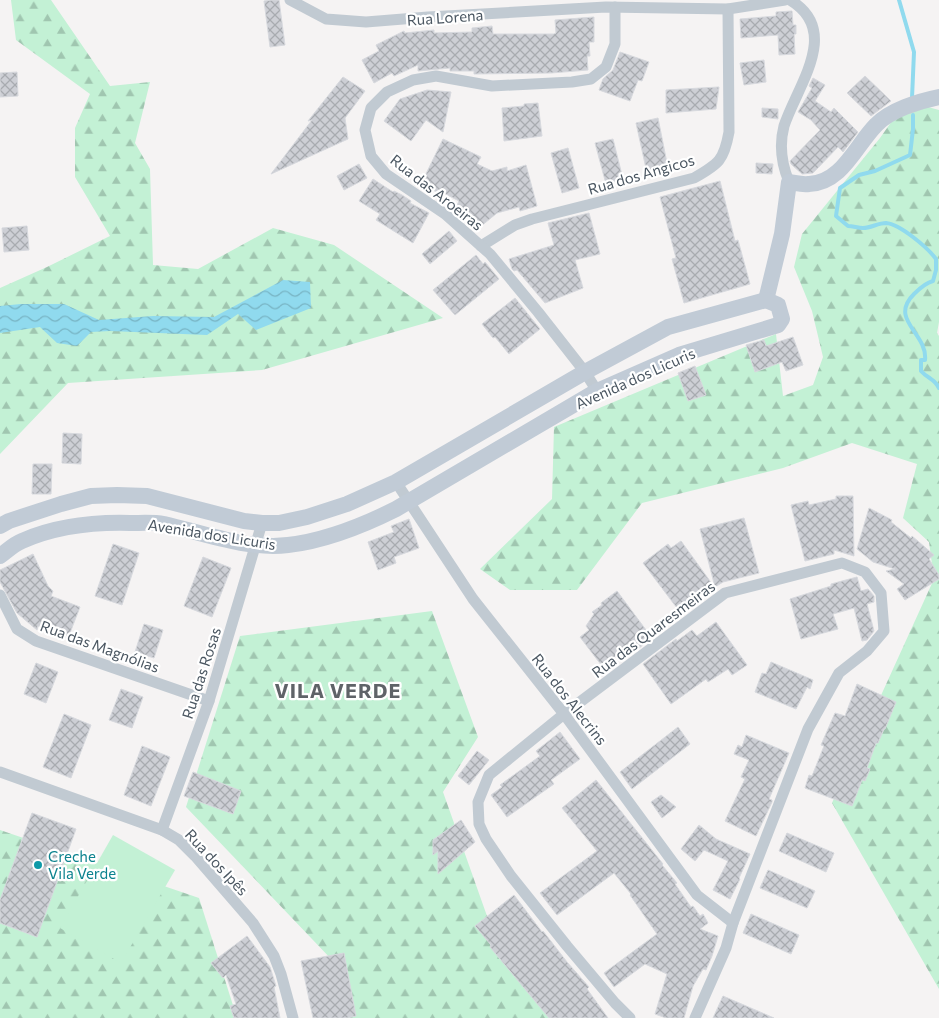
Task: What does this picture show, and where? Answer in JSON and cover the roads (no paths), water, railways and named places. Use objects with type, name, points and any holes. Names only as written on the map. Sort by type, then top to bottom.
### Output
[{"type":"street","name":"Rua Lorena","points":[[290,0],[326,20],[366,22],[615,7],[728,9],[786,0]]},
{"type":"street","points":[[766,300],[782,234],[789,182],[782,158],[784,127],[809,69],[815,40],[812,21],[803,10],[790,0]]},
{"type":"street","name":"Rua das Aroeiras","points":[[597,391],[538,312],[490,254],[445,214],[386,174],[371,156],[365,130],[371,108],[387,92],[413,80],[436,76],[492,86],[552,84],[592,79],[606,66],[615,44],[615,7]]},
{"type":"street","name":"Rua dos Angicos","points":[[481,246],[515,225],[532,219],[694,178],[712,168],[726,151],[729,132],[728,9]]},
{"type":"street","points":[[789,182],[809,184],[829,177],[847,163],[877,124],[912,104],[939,97]]},
{"type":"street","name":"Avenida dos Licuris","points":[[0,526],[9,521],[60,504],[91,496],[147,496],[244,521],[262,523],[279,523],[323,512],[347,504],[396,482],[584,372],[668,327],[766,300],[778,305],[782,319],[778,325],[679,354],[597,391],[409,502],[368,522],[328,536],[287,545],[257,545],[161,524],[104,523],[60,528],[20,542],[0,556]]},
{"type":"street","name":"Rua dos Alecrins","points":[[396,482],[473,599],[564,714],[698,895],[733,923]]},
{"type":"street","name":"Rua das Rosas","points":[[162,830],[209,701],[262,523]]},
{"type":"street","name":"Rua das Quaresmeiras","points":[[630,1018],[567,946],[511,876],[486,839],[479,824],[478,802],[489,775],[564,714],[726,592],[842,563],[865,572],[881,593],[884,631],[867,651],[839,673],[808,729],[733,923],[726,948],[695,1018]]},
{"type":"street","name":"Rua das Magnólias","points":[[0,595],[18,629],[36,641],[209,701]]},
{"type":"street","name":"Rua dos Ipês","points":[[0,772],[162,830],[180,840],[253,923],[274,956],[293,1018]]},
{"type":"water","points":[[283,280],[310,282],[311,308],[256,330],[238,314],[207,335],[91,332],[77,346],[57,343],[40,327],[0,333],[0,306],[64,304],[99,320],[153,316],[214,317]]},
{"type":"waterway","points":[[899,0],[914,52],[912,98]]},
{"type":"waterway","points":[[913,115],[910,155],[875,171],[859,175],[840,188],[836,216],[848,226],[863,228],[883,223],[892,224],[913,237],[936,259],[933,281],[920,288],[914,294],[907,303],[905,311],[907,319],[924,350],[925,360],[921,360],[921,371],[935,382],[939,388]]},
{"type":"place","name":"Creche Vila Verde","points":[[38,865]]},
{"type":"district","name":"VILA VERDE","points":[[338,690]]}]
